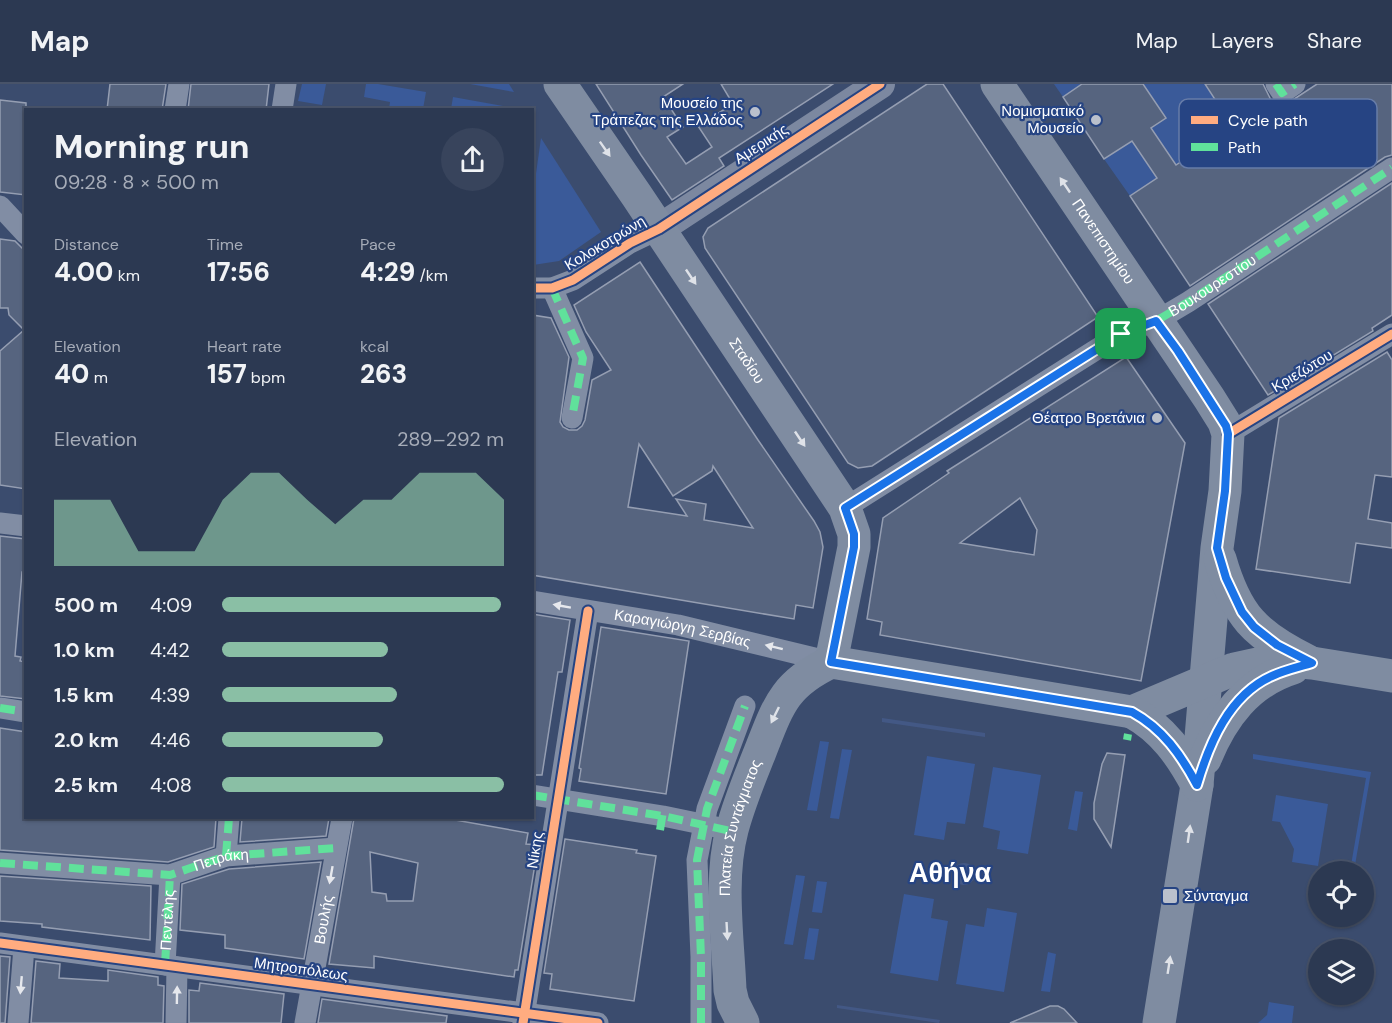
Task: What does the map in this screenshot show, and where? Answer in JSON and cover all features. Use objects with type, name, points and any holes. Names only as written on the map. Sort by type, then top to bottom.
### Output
[{"type":"main road","name":"Σταδίου","points":[[560,84],[845,508],[854,534],[854,547],[831,662]]},
{"type":"main road","name":"Πανεπιστημίου","points":[[997,84],[1214,405],[1228,434],[1225,491],[1217,548],[1197,785]]},
{"type":"main road","points":[[1217,548],[1226,578],[1242,612],[1254,627],[1277,645],[1312,663]]},
{"type":"main road","points":[[831,662],[1132,712],[1149,722],[1162,734],[1179,754],[1197,785]]},
{"type":"main road","name":"Πλατεία Συντάγματος","points":[[743,1023],[733,1003],[730,990],[725,882],[717,828],[782,700],[809,672],[831,662]]},
{"type":"main road","points":[[1132,712],[1234,669],[1266,662],[1312,663],[1392,676]]},
{"type":"main road","points":[[1160,1023],[1197,785],[1211,744],[1221,725],[1252,688],[1270,677],[1312,663]]},
{"type":"street","points":[[175,108],[179,84]]},
{"type":"street","points":[[282,108],[286,84]]},
{"type":"street","name":"Αμερικής","points":[[659,229],[880,84]]},
{"type":"street","points":[[1276,84],[1282,93],[1295,84]]},
{"type":"street","name":"Βουκουρεστίου","points":[[845,508],[1121,334],[1156,321],[1198,296],[1392,168]]},
{"type":"street","points":[[0,205],[24,208]]},
{"type":"street","points":[[0,205],[24,232]]},
{"type":"street","name":"Κολοκοτρώνη","points":[[542,288],[573,280],[630,243],[659,229]]},
{"type":"street","points":[[542,288],[583,358],[572,418]]},
{"type":"street","name":"Κριεζώτου","points":[[1228,434],[1392,334]]},
{"type":"street","points":[[0,523],[24,526]]},
{"type":"street","name":"Καραγιώργη Σερβίας","points":[[534,601],[678,625],[831,662]]},
{"type":"street","name":"Νίκης","points":[[524,1018],[588,611]]},
{"type":"street","points":[[717,828],[707,809],[745,706]]},
{"type":"street","points":[[0,708],[24,712]]},
{"type":"street","points":[[534,795],[717,828]]},
{"type":"street","points":[[226,856],[229,819]]},
{"type":"street","name":"Βουλής","points":[[305,1023],[342,819]]},
{"type":"street","points":[[701,1023],[697,860],[717,828]]},
{"type":"street","name":"Πετράκη","points":[[0,863],[170,875],[226,856],[336,848]]},
{"type":"street","name":"Πεντέλης","points":[[170,875],[171,966],[177,1023]]},
{"type":"street","name":"Μητροπόλεως","points":[[0,943],[524,1018],[598,1023]]},
{"type":"street","points":[[18,1023],[24,947]]},
{"type":"shaded area","points":[[302,84],[326,84],[322,105],[298,101]]},
{"type":"shaded area","points":[[366,84],[426,92],[423,108],[389,108],[390,102],[364,97]]},
{"type":"shaded area","points":[[470,84],[509,84],[514,92]]},
{"type":"shaded area","points":[[1054,84],[1082,84],[1063,97]]},
{"type":"shaded area","points":[[1143,84],[1205,84],[1215,99],[1179,99],[1179,163],[1130,196],[1104,159],[1132,141],[1147,162],[1166,150],[1151,128],[1166,118]]},
{"type":"shaded area","points":[[453,97],[514,108],[451,108]]},
{"type":"shaded area","points":[[541,138],[601,232],[559,261],[534,265],[534,188]]},
{"type":"shaded area","points":[[882,718],[985,733],[985,737],[882,722]]},
{"type":"shaded area","points":[[820,741],[829,742],[817,811],[807,810]]},
{"type":"shaded area","points":[[842,749],[852,750],[839,819],[830,818]]},
{"type":"shaded area","points":[[1253,754],[1371,772],[1356,861],[1352,861],[1366,778],[1253,759]]},
{"type":"shaded area","points":[[927,756],[975,764],[965,824],[947,822],[944,840],[914,835]]},
{"type":"shaded area","points":[[993,767],[1041,775],[1028,854],[997,849],[1000,831],[983,827]]},
{"type":"shaded area","points":[[1075,791],[1083,792],[1077,831],[1068,829]]},
{"type":"shaded area","points":[[1276,795],[1328,804],[1319,861],[1308,861],[1308,864],[1292,862],[1294,849],[1280,822],[1272,821]]},
{"type":"shaded area","points":[[960,863],[968,863],[975,870],[975,878],[968,885],[960,885],[953,878],[953,870]]},
{"type":"shaded area","points":[[796,875],[805,876],[793,945],[784,944]]},
{"type":"shaded area","points":[[817,881],[827,882],[822,913],[812,912]]},
{"type":"shaded area","points":[[904,894],[934,899],[931,918],[948,921],[938,981],[890,973]]},
{"type":"shaded area","points":[[987,908],[1017,913],[1004,992],[956,984],[966,924],[984,927]]},
{"type":"shaded area","points":[[809,928],[819,929],[814,960],[804,959]]},
{"type":"shaded area","points":[[1048,952],[1056,954],[1050,992],[1041,991]]},
{"type":"shaded area","points":[[1269,1002],[1294,1006],[1292,1023],[1258,1023],[1267,1015]]},
{"type":"shaded area","points":[[837,1005],[940,1020],[939,1023],[837,1008]]},
{"type":"building","points":[[110,84],[166,84],[162,108],[107,108]]},
{"type":"building","points":[[191,84],[269,84],[266,108],[188,108]]},
{"type":"building","points":[[596,84],[683,84],[663,97],[683,127],[667,137],[686,164],[712,147],[698,126],[733,104],[721,84],[833,84],[719,158],[724,166],[672,200]]},
{"type":"building","points":[[927,84],[943,84],[1098,317],[872,466],[858,468],[848,463],[705,248],[703,237],[708,228]]},
{"type":"building","points":[[1082,84],[1143,84],[1166,118],[1151,128],[1176,165],[1179,163],[1179,168],[1368,168],[1190,286],[1130,196],[1157,178],[1132,141],[1104,159],[1063,97]]},
{"type":"building","points":[[1205,84],[1263,84],[1270,99],[1215,99]]},
{"type":"building","points":[[1317,84],[1392,84],[1392,155],[1377,162],[1377,99],[1294,99]]},
{"type":"building","points":[[0,100],[26,103],[26,108],[24,108],[24,195],[0,192]]},
{"type":"building","points":[[1392,183],[1392,315],[1372,328],[1373,331],[1268,395],[1208,304]]},
{"type":"building","points":[[0,239],[15,241],[24,250],[24,330],[9,315],[8,308],[0,308]]},
{"type":"building","points":[[640,262],[820,532],[823,547],[813,608],[796,605],[794,619],[534,575],[534,315],[551,318],[569,357],[560,422],[569,430],[577,430],[585,420],[592,380],[611,370],[586,332],[574,305]],"holes":[[[639,444],[673,496],[712,471],[713,466],[753,528],[704,520],[706,504],[676,499],[687,516],[628,507]]]},
{"type":"building","points":[[24,330],[24,489],[0,485],[0,351]]},
{"type":"building","points":[[1387,352],[1392,360],[1392,477],[1375,475],[1368,519],[1392,523],[1392,548],[1356,543],[1350,583],[1256,569],[1279,418]]},
{"type":"building","points":[[1126,357],[1185,443],[1141,681],[880,635],[882,622],[867,619],[883,518],[949,473],[947,471]],"holes":[[[1020,498],[1037,530],[1034,555],[960,543]]]},
{"type":"building","points":[[0,536],[24,539],[24,572],[22,572],[15,656],[21,657],[20,661],[24,662],[24,699],[0,696]]},
{"type":"building","points":[[534,614],[570,620],[562,672],[558,672],[542,775],[534,775]]},
{"type":"building","points":[[601,627],[689,641],[666,794],[579,781],[581,769],[579,768]]},
{"type":"building","points":[[0,728],[24,732],[24,819],[216,819],[214,847],[168,862],[0,850]]},
{"type":"building","points":[[1107,753],[1125,755],[1111,847],[1094,819],[1094,803],[1102,764]]},
{"type":"building","points":[[242,819],[329,819],[326,836],[240,842]]},
{"type":"building","points":[[354,819],[450,819],[528,833],[526,844],[538,845],[518,970],[515,970],[514,977],[374,956],[374,968],[329,964]],"holes":[[[370,852],[418,863],[413,901],[387,901],[386,894],[372,892]]]},
{"type":"building","points":[[565,839],[637,850],[636,853],[656,856],[634,1001],[550,989],[552,974],[544,973]]},
{"type":"building","points":[[321,862],[304,959],[225,948],[225,935],[180,930],[182,884],[229,869]]},
{"type":"building","points":[[0,876],[151,886],[150,940],[42,927],[42,924],[0,921]]},
{"type":"building","points":[[0,956],[10,957],[5,1023],[0,1023]]},
{"type":"building","points":[[36,961],[60,964],[59,978],[108,981],[108,970],[158,977],[158,985],[164,986],[163,1023],[31,1023]]},
{"type":"building","points":[[200,983],[284,994],[281,1023],[189,1023],[189,990],[199,991]]},
{"type":"building","points":[[322,999],[447,1016],[446,1023],[318,1023]]},
{"type":"building","points":[[1050,1006],[1064,1009],[1077,1023],[1010,1023]]},
{"type":"marked path","points":[[1276,84],[1282,93],[1295,84]]},
{"type":"marked path","points":[[845,508],[1121,334],[1156,321],[1188,302],[1392,168]]},
{"type":"marked path","points":[[552,288],[583,358],[572,418]]},
{"type":"marked path","points":[[701,1023],[697,860],[707,809],[745,706]]},
{"type":"marked path","points":[[0,708],[24,712]]},
{"type":"marked path","points":[[1127,740],[1128,734]]},
{"type":"marked path","points":[[534,795],[663,816],[731,831]]},
{"type":"marked path","points":[[660,830],[663,812]]},
{"type":"marked path","points":[[226,856],[229,819]]},
{"type":"marked path","points":[[0,863],[170,875],[226,856],[336,848]]},
{"type":"marked path","points":[[165,965],[170,875]]},
{"type":"cycle path","points":[[534,288],[552,288],[573,280],[630,243],[659,229],[880,84]]},
{"type":"cycle path","points":[[1228,434],[1392,334]]},
{"type":"cycle path","points":[[523,1023],[588,611]]},
{"type":"cycle path","points":[[0,943],[598,1023]]},
{"type":"place","name":"Μουσείο της Τράπεζας της Ελλάδος","points":[[755,112]]},
{"type":"place","name":"Νομισματικό Μουσείο","points":[[1096,120]]},
{"type":"place","name":"Θέατρο Βρετάνια","points":[[1157,418]]},
{"type":"place","name":"Σύνταγμα","points":[[1170,896]]},
{"type":"district","name":"Αθήνα","points":[[950,873]]},
{"type":"route","points":[[1156,321],[1222,418],[1228,434],[1225,491],[1217,548],[1226,578],[1242,612],[1254,627],[1277,645],[1312,663],[1270,677],[1252,688],[1240,700],[1221,725],[1211,744],[1197,785],[1179,754],[1162,734],[1132,712],[831,662],[854,547],[854,534],[845,508],[1121,334],[1156,321]]}]
